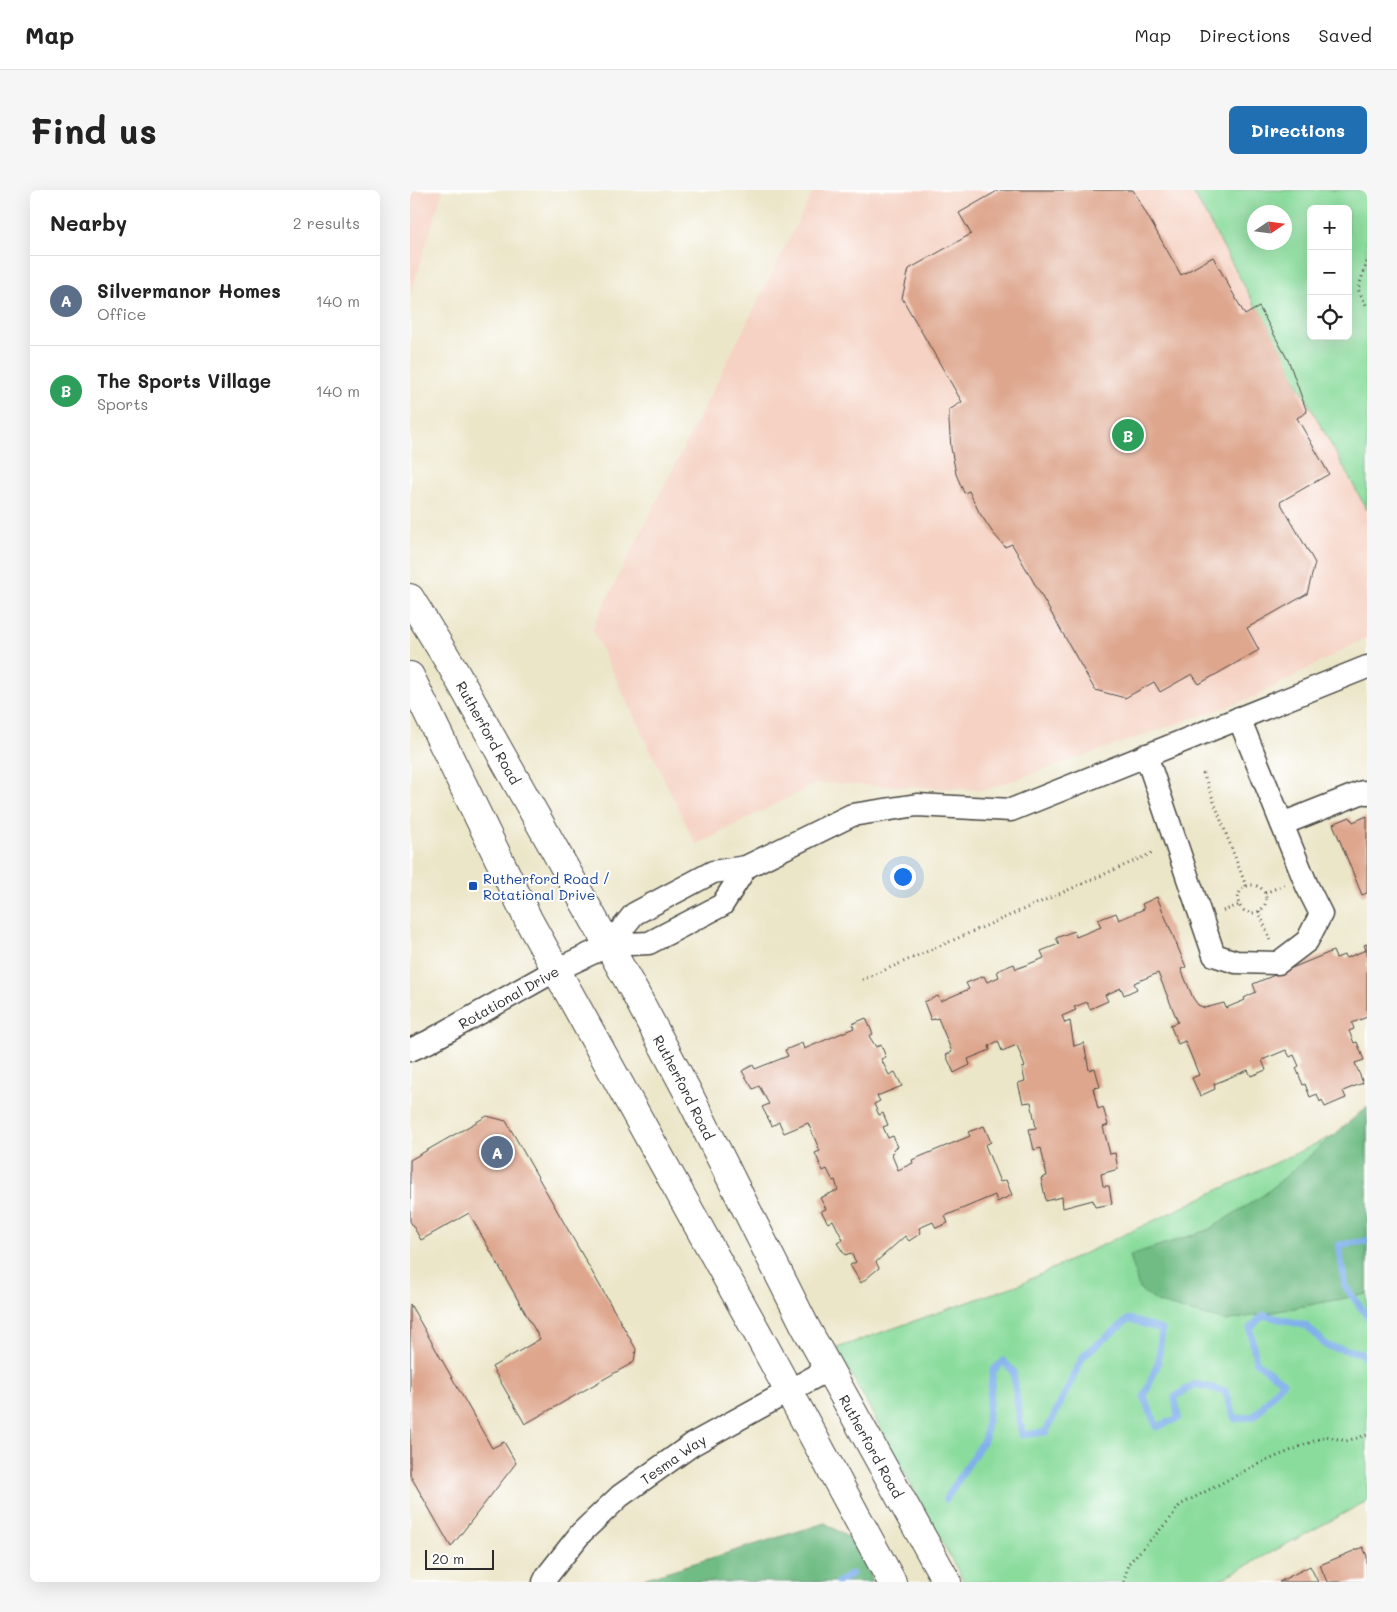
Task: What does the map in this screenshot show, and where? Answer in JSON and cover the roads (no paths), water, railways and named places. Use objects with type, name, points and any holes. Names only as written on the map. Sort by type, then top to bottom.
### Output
[{"type":"main road","name":"Rutherford Road","points":[[410,598],[609,945],[686,1089],[805,1326],[947,1582]]},
{"type":"main road","points":[[411,677],[529,921],[789,1391],[892,1582]]},
{"type":"street","points":[[609,945],[634,914],[712,872],[746,867],[852,815],[917,805],[1011,810],[1367,667]]},
{"type":"street","points":[[1146,756],[1214,955],[1236,962],[1278,963],[1307,941],[1321,914],[1307,886],[1239,718]]},
{"type":"street","points":[[1282,824],[1363,792],[1367,793]]},
{"type":"street","points":[[609,945],[649,943],[722,905],[746,867]]},
{"type":"street","name":"Rotational Drive","points":[[410,1050],[428,1042],[556,970],[609,945]]},
{"type":"street","name":"Tesma Way","points":[[544,1582],[581,1533],[620,1496],[693,1444],[829,1369]]},
{"type":"waterway","points":[[1367,1241],[1339,1245],[1345,1286],[1367,1316]]},
{"type":"waterway","points":[[946,1499],[985,1438],[993,1371],[1003,1361],[1013,1371],[1022,1435],[1046,1432],[1084,1355],[1129,1319],[1162,1330],[1158,1363],[1144,1397],[1157,1427],[1178,1418],[1175,1397],[1195,1384],[1225,1391],[1235,1419],[1255,1416],[1283,1382],[1256,1362],[1250,1328],[1264,1315],[1307,1326],[1327,1346],[1361,1353],[1367,1359]]},
{"type":"waterway","points":[[838,1582],[852,1574]]},
{"type":"place","name":"The Sports Village","points":[[1128,435]]},
{"type":"place","name":"Rutherford Road / Rotational Drive","points":[[473,886]]},
{"type":"place","name":"Silvermanor Homes","points":[[497,1152]]}]
